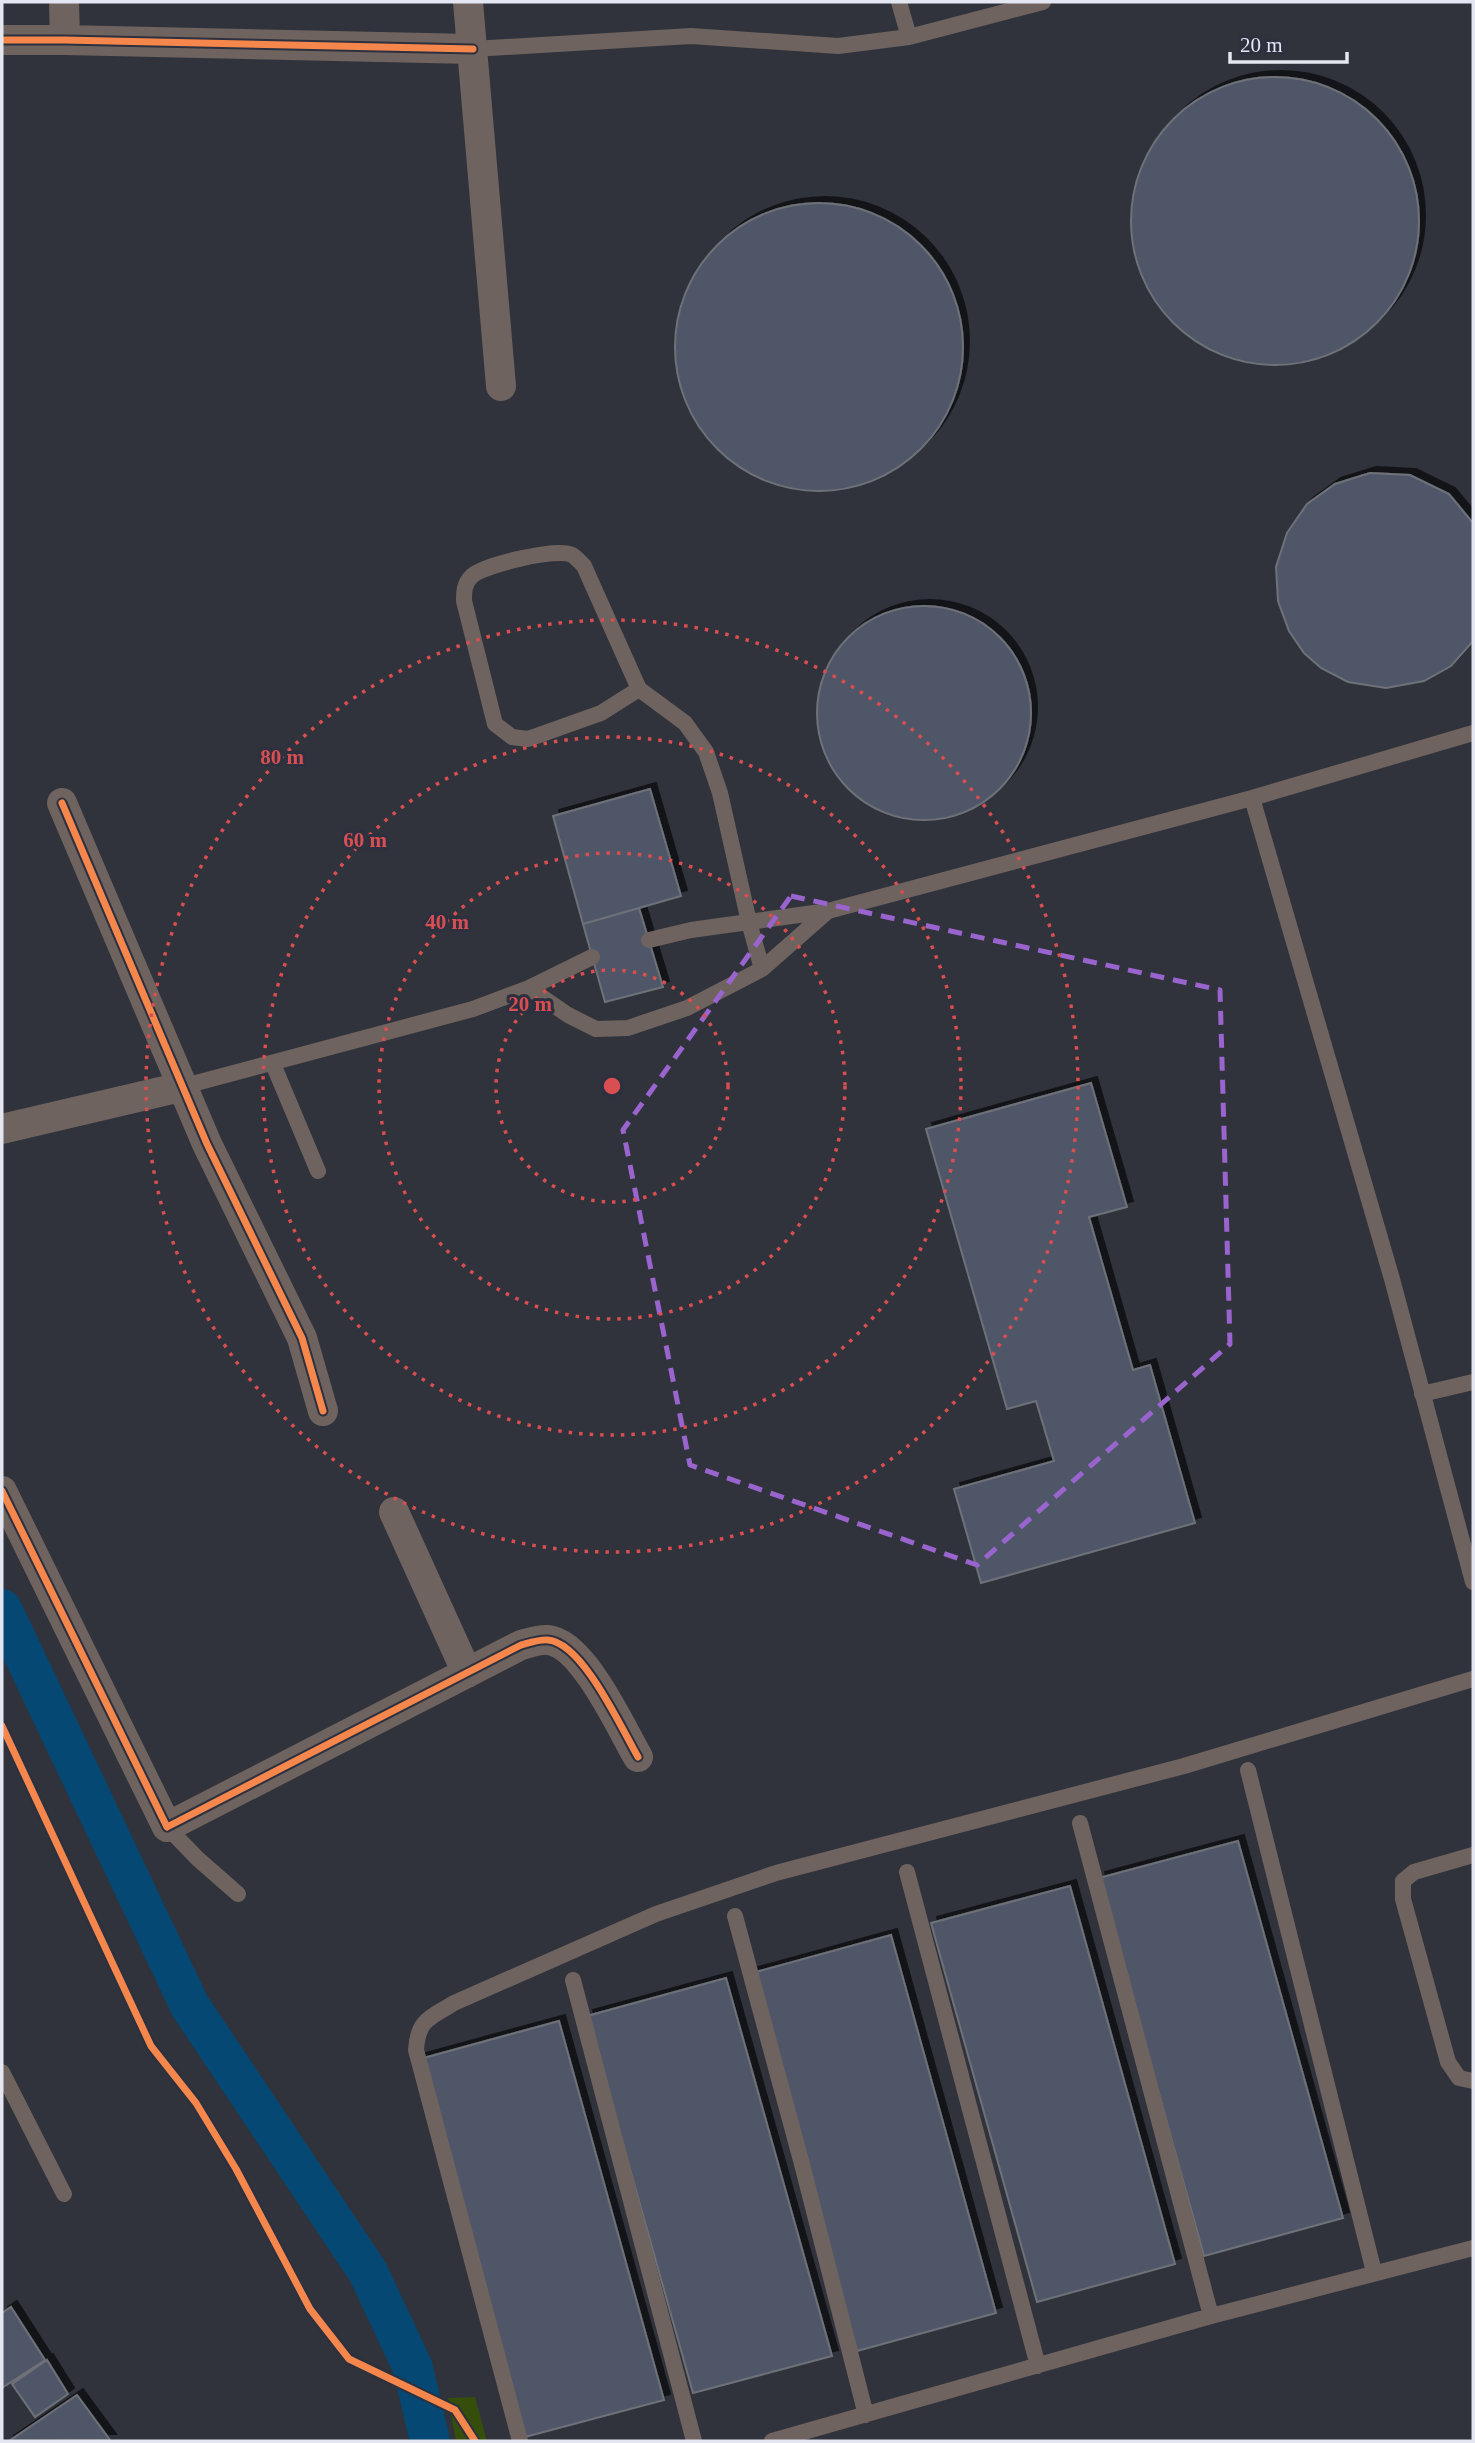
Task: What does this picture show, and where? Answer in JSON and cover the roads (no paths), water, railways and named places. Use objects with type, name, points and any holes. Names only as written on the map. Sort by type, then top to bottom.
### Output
[{"type":"street","points":[[64,2],[65,40]]},
{"type":"street","points":[[468,2],[501,386]]},
{"type":"street","points":[[2,40],[473,49]]},
{"type":"street","points":[[62,803],[206,1144],[302,1338],[323,1410]]},
{"type":"street","points":[[2,1129],[181,1087]]},
{"type":"street","points":[[2,1490],[167,1827],[521,1645],[547,1639],[565,1646],[582,1662],[638,1757]]},
{"type":"street","points":[[394,1512],[467,1673]]},
{"type":"lane","points":[[900,2],[909,37]]},
{"type":"lane","points":[[473,49],[691,36],[838,46],[909,37],[1043,2]]},
{"type":"lane","points":[[639,689],[601,713],[528,738],[512,737],[495,724],[464,601],[464,588],[472,576],[489,567],[558,552],[572,555],[584,566],[639,689],[685,723],[706,751],[720,793],[762,969]]},
{"type":"lane","points":[[649,940],[691,930],[828,911],[1252,798],[1473,733]]},
{"type":"lane","points":[[1252,798],[1392,1279],[1473,1582]]},
{"type":"lane","points":[[529,988],[568,1015],[596,1029],[628,1028],[687,1008],[762,969],[828,911]]},
{"type":"lane","points":[[181,1087],[432,1022],[529,988],[592,957]]},
{"type":"lane","points":[[273,1064],[318,1171]]},
{"type":"lane","points":[[1422,1394],[1473,1382]]},
{"type":"lane","points":[[520,2441],[415,2050],[417,2033],[425,2021],[454,2003],[656,1914],[776,1873],[1184,1766],[1473,1679]]},
{"type":"lane","points":[[1248,1770],[1374,2272]]},
{"type":"lane","points":[[1080,1823],[1211,2316]]},
{"type":"lane","points":[[167,1827],[238,1894]]},
{"type":"lane","points":[[1473,1855],[1414,1872],[1403,1881],[1403,1899],[1448,2062],[1459,2078],[1473,2081]]},
{"type":"lane","points":[[907,1872],[1038,2366]]},
{"type":"lane","points":[[734,1916],[800,2155],[866,2415]]},
{"type":"lane","points":[[573,1980],[694,2441]]},
{"type":"lane","points":[[2,2072],[64,2194]]},
{"type":"lane","points":[[772,2441],[1211,2316],[1473,2248]]},
{"type":"waterway","points":[[2,1609],[190,2006],[368,2272],[413,2368],[430,2441]]}]
